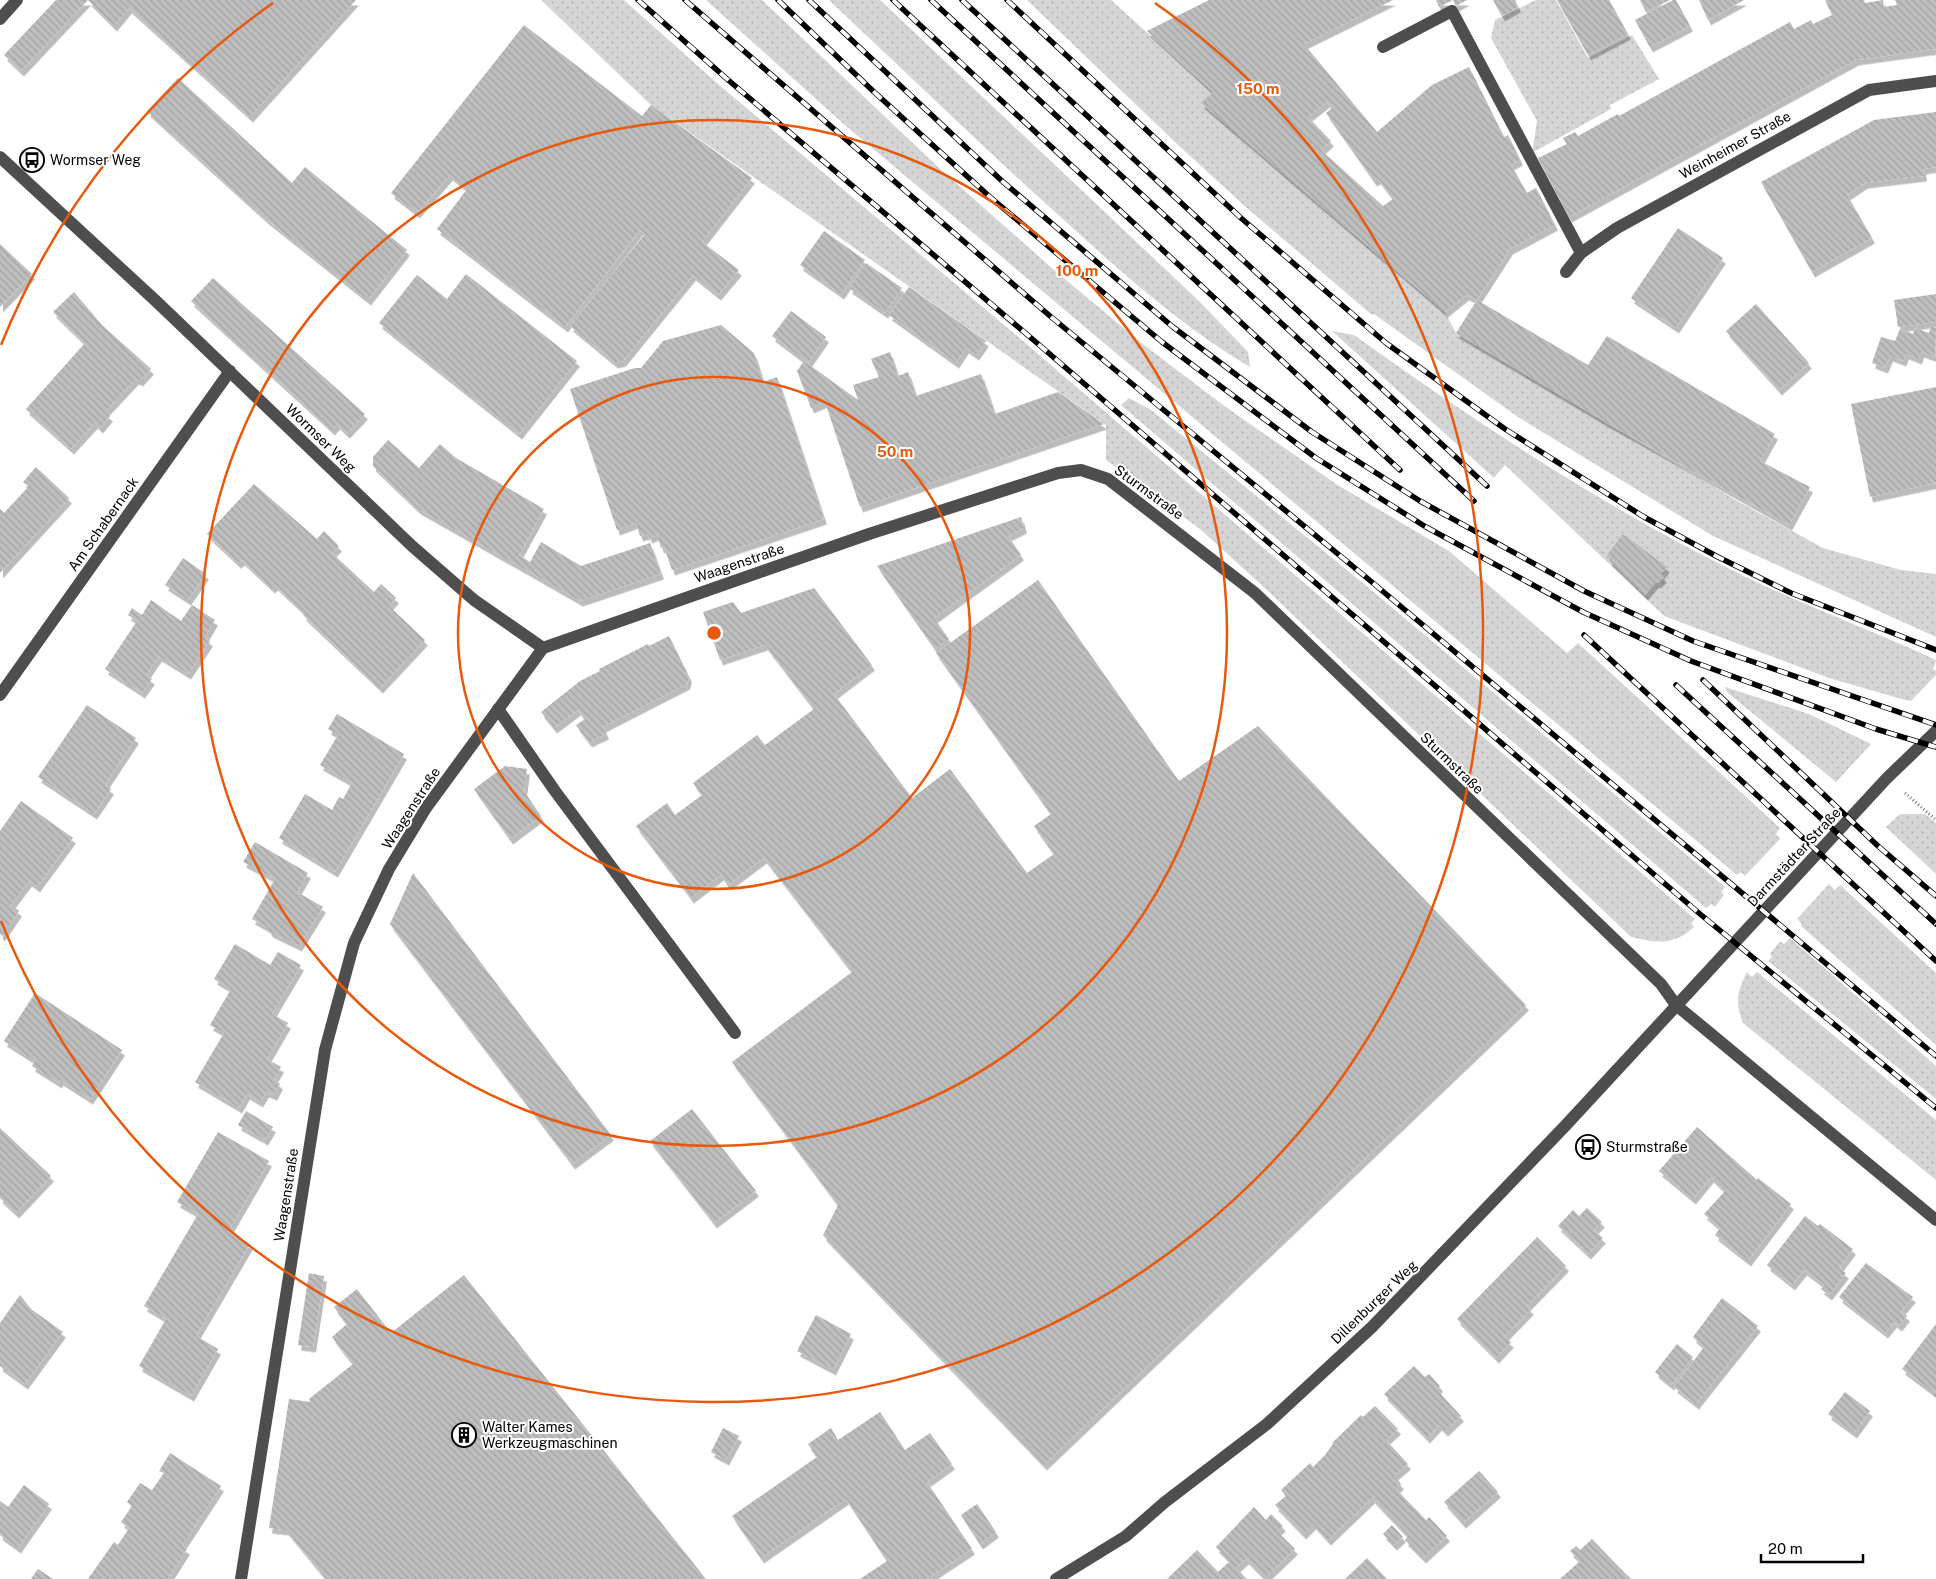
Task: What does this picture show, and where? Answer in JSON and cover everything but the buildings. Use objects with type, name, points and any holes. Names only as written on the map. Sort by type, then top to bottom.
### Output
[{"type":"street","points":[[0,19],[17,0]]},
{"type":"street","points":[[1383,47],[1452,11],[1581,253]]},
{"type":"street","name":"Weinheimer Straße","points":[[1566,272],[1581,253],[1617,228],[1869,90],[1936,82]]},
{"type":"street","name":"Wormser Weg","points":[[0,157],[230,371],[412,546],[474,600],[542,648]]},
{"type":"street","name":"Am Schabernack","points":[[0,695],[230,371]]},
{"type":"street","name":"Waagenstraße","points":[[241,1579],[322,1069],[339,993],[354,943],[388,870],[426,808],[542,648],[869,534],[1058,473],[1081,470],[1098,474]]},
{"type":"street","name":"Sturmstraße","points":[[1098,474],[1120,486],[1255,594],[1661,984],[1676,1005],[1936,1220]]},
{"type":"street","points":[[498,709],[555,791],[735,1033]]},
{"type":"street","name":"Darmstädter Straße","points":[[1676,1005],[1887,778],[1936,731]]},
{"type":"street","name":"Dillenburger Weg","points":[[1056,1579],[1126,1536],[1267,1424],[1372,1327],[1480,1216],[1676,1005]]},
{"type":"path","points":[[1887,778],[1936,820]]},
{"type":"shaded area","points":[[541,0],[624,0],[718,84],[1023,341],[1695,919],[1691,923],[1694,927],[1672,940],[1649,941],[1631,937],[1268,591],[1200,529],[1106,460],[1106,425],[651,105]]},
{"type":"shaded area","points":[[706,0],[762,0],[939,168],[1054,270],[1144,345],[1223,405],[1336,484],[1449,551],[1567,653],[1578,643],[1780,828],[1776,834],[1780,839],[1745,876],[1741,872],[1737,875],[846,126]]},
{"type":"shaded area","points":[[829,0],[880,0],[1200,302],[1248,352],[1250,367],[1203,337],[1117,267],[1013,173]]},
{"type":"shaded area","points":[[1027,0],[1111,0],[1213,92],[1202,103],[1445,312],[1456,333],[1739,502],[1823,548],[1901,570],[1936,574],[1936,637],[1713,536],[1518,417],[1374,314],[1372,315],[1247,208],[1177,144]]},
{"type":"shaded area","points":[[1536,0],[1556,0],[1588,58],[1632,35],[1659,79],[1610,105],[1611,109],[1532,153],[1537,121],[1491,38],[1495,20]]},
{"type":"shaded area","points":[[1332,331],[1354,335],[1440,396],[1528,454],[1665,535],[1767,587],[1936,660],[1933,669],[1936,671],[1936,675],[1911,701],[1905,700],[1829,678],[1664,616],[1505,465],[1494,478]]},
{"type":"shaded area","points":[[1129,398],[1151,410],[1364,584],[1725,887],[1721,892],[1724,895],[1715,907],[1711,904],[1706,908],[1121,405]]},
{"type":"shaded area","points":[[1725,687],[1809,714],[1871,744],[1836,782],[1728,693]]},
{"type":"shaded area","points":[[1900,814],[1925,814],[1936,823],[1936,874],[1886,827]]},
{"type":"shaded area","points":[[1829,884],[1835,890],[1840,885],[1936,973],[1936,1045],[1801,926],[1802,924],[1797,919]]},
{"type":"shaded area","points":[[1790,938],[1936,1066],[1936,1099],[1768,961],[1772,957],[1770,954],[1780,941],[1784,944]]},
{"type":"shaded area","points":[[1747,972],[1752,977],[1757,972],[1936,1120],[1936,1180],[1743,1023],[1738,997]]},
{"type":"railway","points":[[638,0],[727,79],[1030,337],[1700,914],[1936,1108]]},
{"type":"railway","points":[[685,0],[1050,316],[1367,578],[1936,1056]]},
{"type":"railway","points":[[778,0],[873,91],[990,197],[1162,342],[1316,458],[1426,527],[1583,612],[1691,661],[1876,729],[1936,747]]},
{"type":"railway","points":[[809,0],[1002,181],[1173,327],[1312,432],[1420,501],[1584,591],[1693,641],[1936,725]]},
{"type":"railway","points":[[893,0],[1400,470]]},
{"type":"railway","points":[[931,0],[1474,501]]},
{"type":"railway","points":[[962,0],[1487,486]]},
{"type":"railway","points":[[1007,0],[1241,218],[1386,343],[1505,429],[1644,517],[1718,557],[1791,593],[1936,650]]},
{"type":"railway","points":[[1584,635],[1936,961]]},
{"type":"railway","points":[[1703,680],[1878,846],[1936,896]]},
{"type":"railway","points":[[1676,685],[1936,924]]},
{"type":"place","name":"Wormser Weg","points":[[32,160]]},
{"type":"place","name":"Sturmstraße","points":[[1588,1147]]},
{"type":"place","name":"Walter Kames Werkzeugmaschinen","points":[[464,1435]]}]
